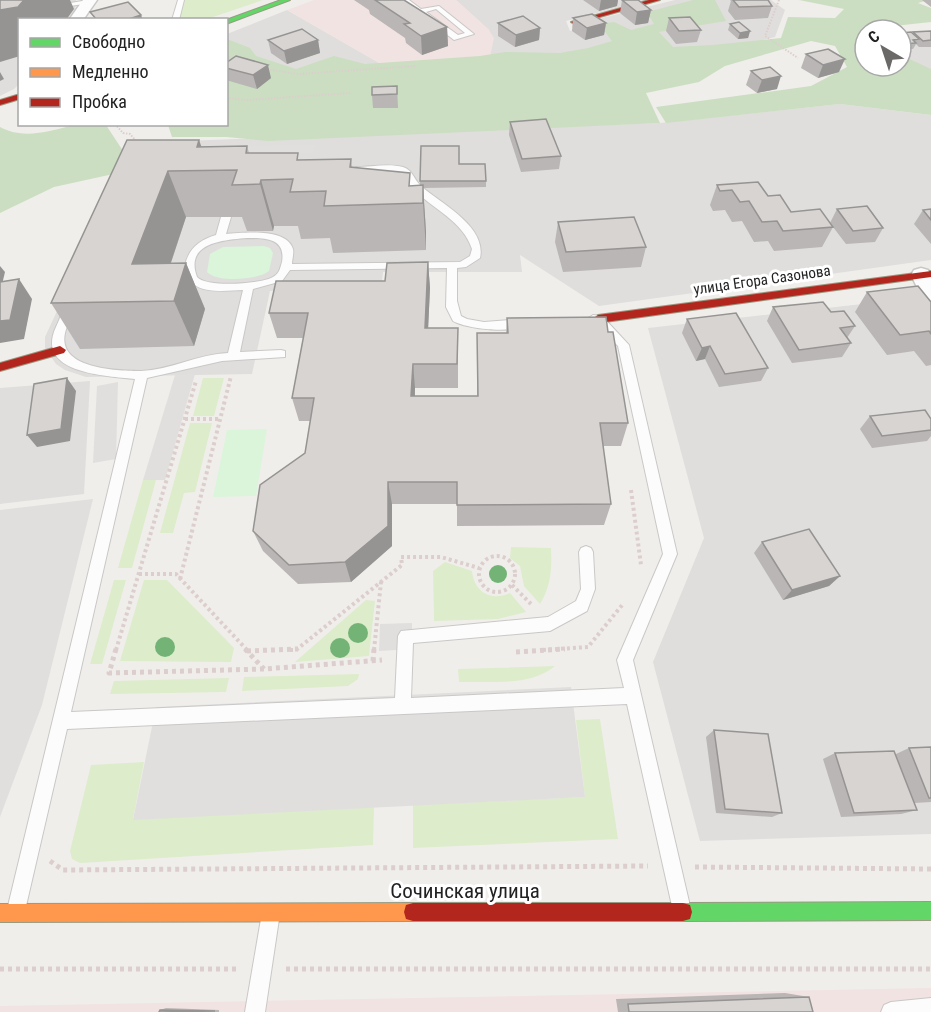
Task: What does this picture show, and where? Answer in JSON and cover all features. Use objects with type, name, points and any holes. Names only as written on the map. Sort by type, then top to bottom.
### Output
[{"type":"main road","points":[[228,21],[286,0]]},
{"type":"main road","points":[[575,22],[657,0]]},
{"type":"main road","points":[[0,103],[18,97]]},
{"type":"main road","name":"улица Егора Сазонова","points":[[597,319],[928,281]]},
{"type":"main road","points":[[0,367],[60,350]]},
{"type":"main road","name":"Сочинская улица","points":[[8,914],[931,911]]},
{"type":"street","points":[[77,18],[90,1]]},
{"type":"lane","points":[[176,18],[181,0]]},
{"type":"lane","points":[[405,0],[420,11],[457,38],[470,34],[437,7],[420,11]]},
{"type":"lane","points":[[42,8],[90,1]]},
{"type":"lane","points":[[285,267],[452,265],[466,264],[475,258],[477,249],[475,238],[415,186],[407,172],[400,169],[345,170]]},
{"type":"lane","points":[[220,237],[226,217]]},
{"type":"lane","points":[[220,237],[278,239],[287,245],[288,250],[284,273],[274,281],[261,285],[203,286],[196,284],[189,276],[196,250],[204,242],[220,237]]},
{"type":"lane","points":[[452,265],[453,312],[461,321],[482,325],[540,322]]},
{"type":"lane","points":[[234,356],[249,285]]},
{"type":"lane","points":[[73,300],[59,333],[60,350],[73,364],[89,370],[142,375],[234,356],[281,354]]},
{"type":"lane","points":[[574,320],[597,319],[623,345],[670,554],[625,660],[682,911]]},
{"type":"lane","points":[[8,914],[31,847],[142,375]]},
{"type":"lane","points":[[403,706],[406,636],[543,626],[567,616],[582,606],[588,589],[586,552]]},
{"type":"lane","points":[[61,721],[633,696]]},
{"type":"lane","points":[[255,1012],[270,914]]},
{"type":"lane","points":[[891,1012],[931,1008]]},
{"type":"path","points":[[779,0],[776,14],[765,36],[798,58]]},
{"type":"path","points":[[228,56],[237,61]]},
{"type":"path","points":[[258,68],[298,74],[416,66]]},
{"type":"path","points":[[228,98],[247,100],[351,93]]},
{"type":"path","points":[[117,126],[139,151]]},
{"type":"path","points":[[123,133],[130,134],[140,146]]},
{"type":"path","points":[[180,579],[234,356]]},
{"type":"path","points":[[201,362],[109,673],[264,669],[405,659]]},
{"type":"path","points":[[185,419],[220,419]]},
{"type":"path","points":[[631,486],[642,568]]},
{"type":"path","points":[[247,651],[296,650],[402,565],[401,557],[441,557],[479,568]]},
{"type":"path","points":[[501,557],[511,563],[516,574],[515,580],[507,589],[501,591],[487,589],[479,580],[479,568],[489,558],[501,557]]},
{"type":"path","points":[[139,574],[176,574],[264,669]]},
{"type":"path","points":[[373,661],[381,582]]},
{"type":"path","points":[[508,652],[588,647],[629,597]]},
{"type":"path","points":[[31,847],[63,870],[672,866],[931,869]]},
{"type":"path","points":[[0,969],[931,969]]},
{"type":"shaded area","points":[[0,0],[76,0],[75,10],[69,18],[18,18],[18,85],[0,96]]},
{"type":"shaded area","points":[[314,0],[456,0],[489,30],[494,38],[489,62],[395,72],[287,10]]},
{"type":"shaded area","points":[[456,0],[647,0],[566,21],[570,31],[591,26],[590,21],[675,0],[771,0],[785,10],[775,37],[717,51],[489,62],[489,30]]},
{"type":"shaded area","points":[[287,10],[395,72],[228,124],[228,34]]},
{"type":"shaded area","points":[[931,36],[931,93],[913,77],[913,37]]},
{"type":"shaded area","points":[[840,104],[931,115],[931,260],[599,306],[520,255],[522,272],[383,272],[381,289],[270,291],[252,374],[86,377],[65,370],[56,364],[45,348],[45,337],[100,218],[158,142],[660,123]]},
{"type":"shaded area","points":[[315,145],[313,153],[166,154],[169,147]]},
{"type":"shaded area","points":[[916,298],[931,322],[931,834],[700,841],[653,662],[704,538],[648,328]]},
{"type":"shaded area","points":[[195,374],[165,480],[143,480],[175,375]]},
{"type":"shaded area","points":[[90,381],[84,494],[0,504],[0,388]]},
{"type":"shaded area","points":[[118,382],[116,459],[93,463],[97,386]]},
{"type":"shaded area","points":[[93,499],[42,705],[0,817],[0,510]]},
{"type":"shaded area","points":[[412,623],[412,649],[379,651],[380,624]]},
{"type":"shaded area","points":[[571,687],[585,797],[133,820],[156,707]]},
{"type":"shaded area","points":[[931,988],[931,1012],[0,1012],[0,1006]]},
{"type":"green space","points":[[185,0],[263,0],[210,18],[180,18]]},
{"type":"green space","points":[[693,0],[715,0],[726,21],[659,32],[673,47],[712,45],[781,38],[788,17],[835,18],[844,9],[799,0],[928,0],[918,3],[931,8],[931,22],[913,24],[913,18],[853,18],[853,78],[913,78],[913,61],[931,69],[931,115],[840,104],[666,123],[656,107],[811,86],[847,67],[835,46],[811,41],[725,66],[699,82],[646,93],[660,123],[268,141],[226,137],[172,137],[168,126],[228,126],[228,39],[250,48],[256,56],[296,69],[334,56],[365,64],[480,56],[505,52],[560,53],[612,41],[599,24],[614,22],[631,30],[654,24],[647,12]]},
{"type":"green space","points":[[70,126],[107,126],[127,157],[118,173],[54,187],[0,213],[0,127],[27,134]]},
{"type":"green space","points":[[264,246],[270,248],[273,253],[269,271],[264,274],[229,279],[207,272],[210,254],[223,247]]},
{"type":"green space","points":[[203,378],[224,378],[214,416],[193,416]]},
{"type":"green space","points":[[190,423],[212,423],[195,492],[184,493],[173,533],[160,533]]},
{"type":"green space","points":[[267,429],[256,496],[213,497],[227,430]]},
{"type":"green space","points":[[143,480],[156,480],[132,568],[118,568]]},
{"type":"green space","points":[[511,547],[551,548],[550,577],[540,604],[524,586],[520,566],[510,558]]},
{"type":"green space","points":[[445,562],[472,571],[476,585],[490,596],[503,596],[510,593],[526,612],[498,619],[434,621],[433,571]]},
{"type":"green space","points":[[114,580],[126,580],[102,664],[90,664]]},
{"type":"green space","points":[[144,580],[167,580],[234,648],[231,662],[120,661]]},
{"type":"green space","points":[[366,600],[375,601],[369,656],[295,662]]},
{"type":"green space","points":[[555,666],[545,673],[522,680],[459,682],[458,669]]},
{"type":"green space","points":[[359,674],[358,679],[348,686],[242,691],[244,677]]},
{"type":"green space","points":[[229,678],[226,692],[110,694],[114,681]]},
{"type":"green space","points":[[600,719],[618,839],[413,848],[413,805],[585,797],[576,720]]},
{"type":"green space","points":[[144,762],[133,819],[374,807],[373,845],[80,863],[72,859],[70,851],[91,765]]},
{"type":"building","points":[[0,0],[24,0],[18,7],[0,10]]},
{"type":"building","points":[[375,0],[404,0],[447,27],[421,36],[404,24],[410,23]]},
{"type":"building","points":[[622,0],[638,0],[651,10],[637,12]]},
{"type":"building","points":[[733,0],[768,0],[772,6],[739,7]]},
{"type":"building","points":[[128,2],[141,15],[132,18],[95,18],[90,12]]},
{"type":"building","points":[[592,14],[606,23],[587,28],[573,18]]},
{"type":"building","points":[[523,16],[540,28],[516,35],[498,23]]},
{"type":"building","points":[[690,17],[701,30],[679,31],[669,18]]},
{"type":"building","points":[[739,22],[750,31],[740,33],[730,24]]},
{"type":"building","points":[[302,29],[318,40],[284,51],[268,40]]},
{"type":"building","points":[[931,31],[931,40],[923,41],[913,32]]},
{"type":"building","points":[[828,49],[845,59],[823,65],[806,54]]},
{"type":"building","points":[[236,56],[268,65],[253,75],[228,69],[228,62]]},
{"type":"building","points":[[770,67],[781,76],[762,80],[751,71]]},
{"type":"building","points":[[397,86],[397,94],[372,95],[372,87]]},
{"type":"building","points":[[546,119],[561,156],[522,159],[510,122]]},
{"type":"building","points":[[127,140],[199,140],[197,147],[247,146],[246,153],[298,153],[297,160],[351,159],[350,167],[410,173],[409,186],[423,185],[423,203],[324,206],[326,191],[290,192],[293,179],[261,180],[260,184],[232,185],[237,170],[168,171],[132,264],[186,263],[174,301],[51,303]]},
{"type":"building","points":[[421,146],[459,146],[459,164],[485,164],[486,181],[420,181]]},
{"type":"building","points":[[758,182],[768,196],[780,195],[791,212],[820,209],[833,227],[783,231],[777,221],[762,222],[749,201],[740,202],[732,190],[720,191],[717,185]]},
{"type":"building","points":[[867,206],[883,228],[853,231],[837,209]]},
{"type":"building","points":[[931,209],[931,220],[923,210]]},
{"type":"building","points":[[634,217],[646,247],[566,252],[558,222]]},
{"type":"building","points":[[428,262],[425,328],[458,328],[457,364],[413,364],[411,396],[478,396],[477,333],[508,333],[507,318],[606,317],[608,332],[613,332],[628,423],[600,423],[611,504],[457,505],[457,482],[388,482],[388,526],[345,562],[289,565],[253,531],[260,485],[305,453],[314,398],[292,398],[308,313],[269,313],[276,281],[385,281],[387,263]]},
{"type":"building","points":[[19,279],[10,320],[0,321],[0,282]]},
{"type":"building","points":[[918,286],[931,302],[931,334],[929,331],[900,335],[867,292]]},
{"type":"building","points":[[823,302],[831,312],[844,311],[855,326],[840,328],[851,343],[799,350],[773,307]]},
{"type":"building","points":[[736,313],[768,368],[725,374],[710,346],[702,348],[687,319]]},
{"type":"building","points":[[67,378],[61,429],[27,435],[34,384]]},
{"type":"building","points":[[925,410],[931,419],[931,430],[882,436],[870,416]]},
{"type":"building","points":[[809,529],[840,576],[792,590],[762,542]]},
{"type":"building","points":[[714,730],[768,734],[782,813],[725,809]]},
{"type":"building","points":[[931,747],[931,798],[929,798],[909,748]]},
{"type":"building","points":[[894,751],[917,810],[854,813],[835,753]]},
{"type":"building","points":[[809,997],[813,1012],[629,1012],[628,1004]]},
{"type":"building","points":[[160,1010],[215,1011],[159,1012]]},
{"type":"traffic: fast","points":[[228,21],[287,0]]},
{"type":"traffic: fast","points":[[683,912],[931,911]]},
{"type":"traffic: slow","points":[[0,913],[413,912]]},
{"type":"traffic: jam","points":[[575,22],[657,0]]},
{"type":"traffic: jam","points":[[0,103],[18,97]]},
{"type":"traffic: jam","points":[[598,319],[931,274]]},
{"type":"traffic: jam","points":[[0,367],[60,350]]},
{"type":"traffic: jam","points":[[413,912],[683,912]]}]
